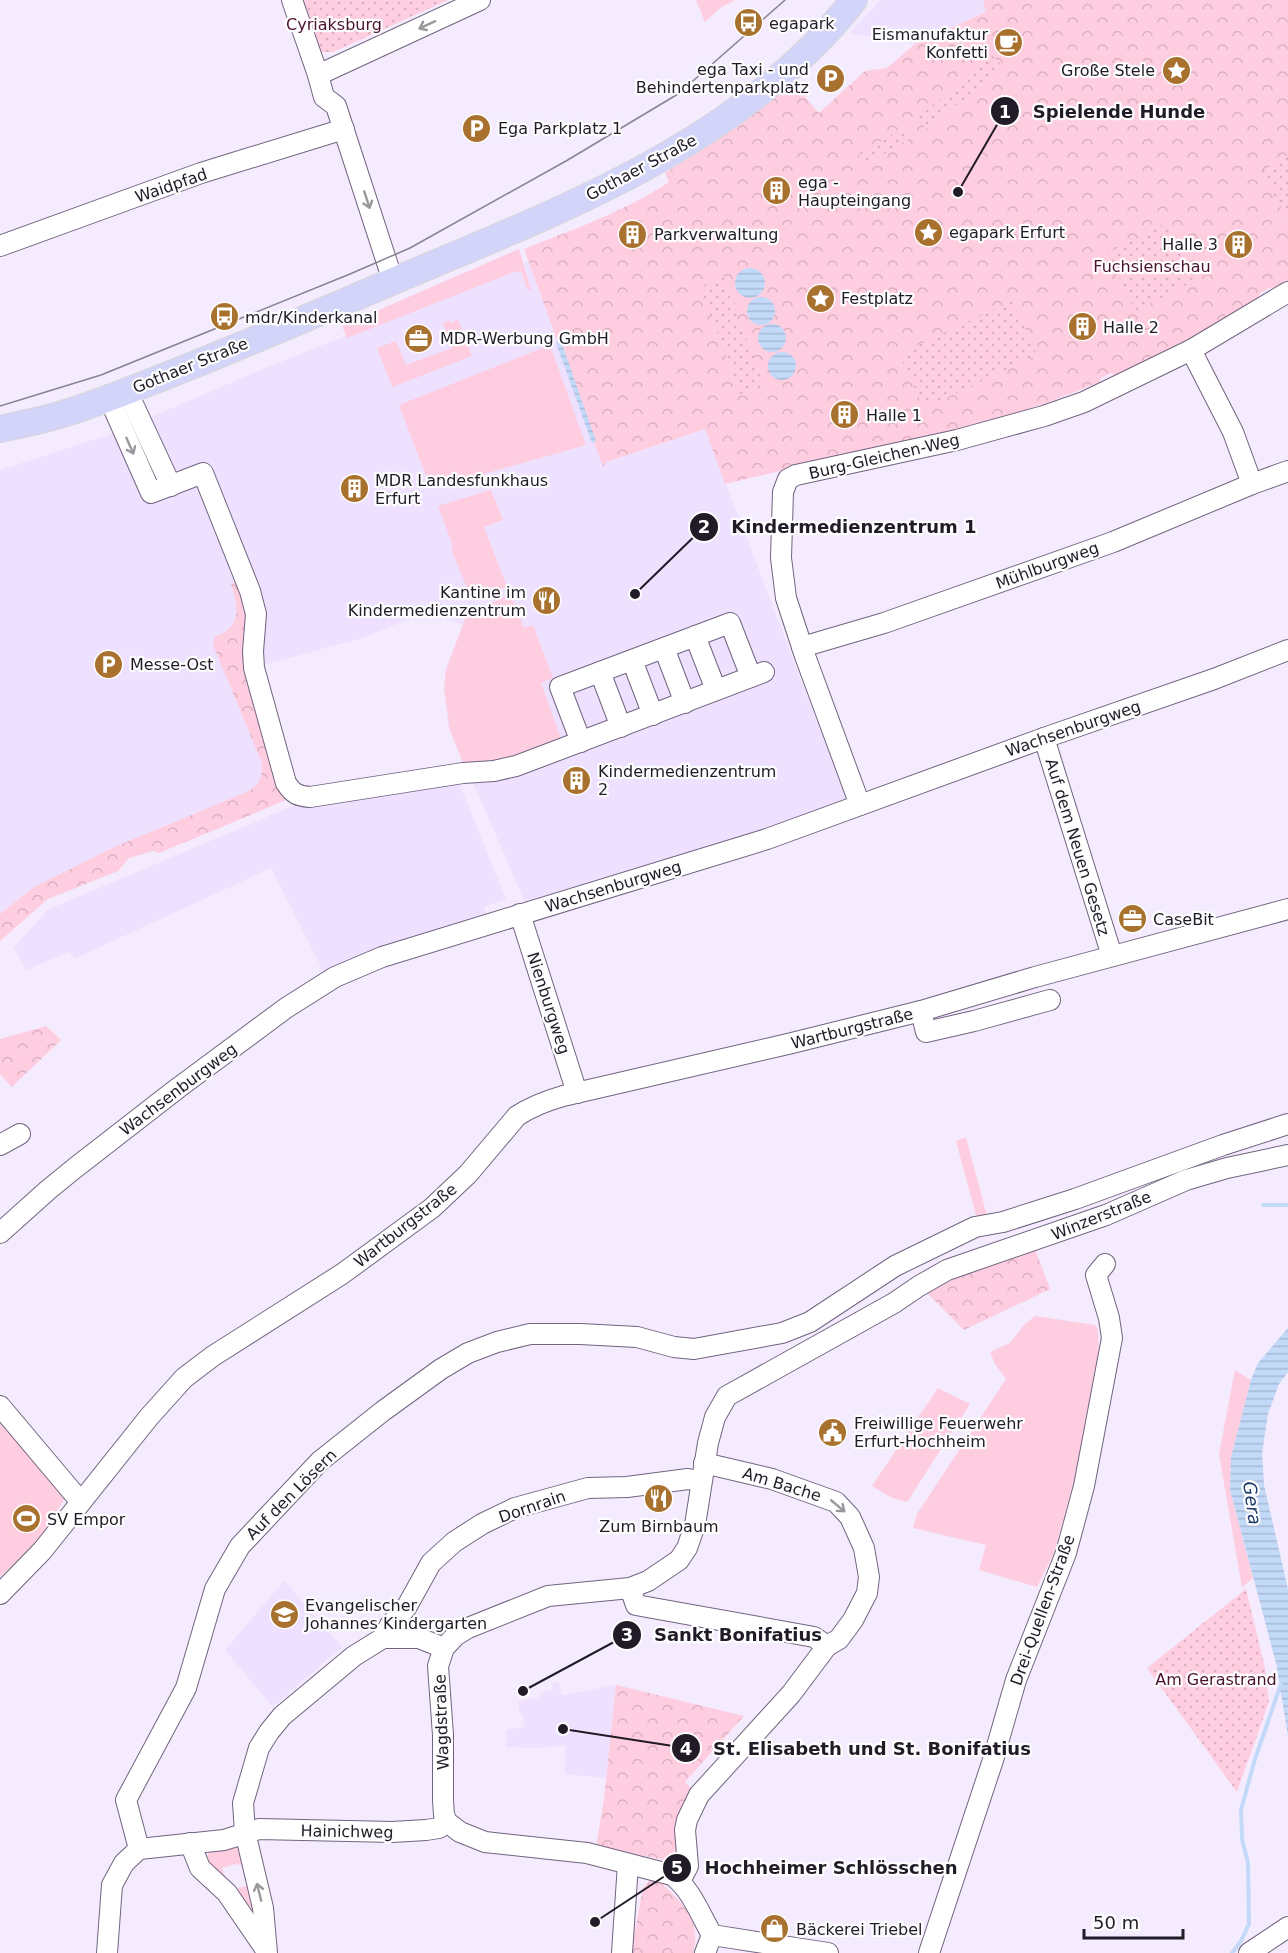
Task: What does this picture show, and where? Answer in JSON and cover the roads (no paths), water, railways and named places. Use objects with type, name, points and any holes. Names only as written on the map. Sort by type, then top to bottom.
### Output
[{"type":"main road","name":"Gothaer Straße","points":[[0,429],[53,417],[118,394],[393,281],[598,191],[652,164],[694,139],[759,92],[810,50],[854,0]]},
{"type":"main road","name":"Gothaer Straße","points":[[0,444],[53,417]]},
{"type":"street","points":[[292,0],[324,97],[336,106],[393,281]]},
{"type":"street","points":[[318,75],[480,0]]},
{"type":"street","name":"Waidpfad","points":[[0,246],[201,173],[344,129]]},
{"type":"street","name":"Burg-Gleichen-Weg","points":[[860,805],[786,598],[783,579],[783,492],[788,479],[796,475],[957,440],[1044,416],[1084,402],[1191,350],[1288,292]]},
{"type":"street","points":[[1191,350],[1233,432],[1252,483]]},
{"type":"street","points":[[118,394],[171,486],[203,474],[250,591],[256,614],[254,668],[286,783],[291,791],[298,796],[310,797],[463,773],[494,771],[516,766],[581,742],[653,715],[757,674],[730,623],[560,687],[581,742]]},
{"type":"street","name":"Mühlburgweg","points":[[802,647],[884,623],[1113,542],[1252,483],[1288,471]]},
{"type":"street","points":[[695,636],[716,690]]},
{"type":"street","points":[[664,648],[685,702]]},
{"type":"street","name":"Wachsenburgweg","points":[[0,1233],[48,1190],[169,1094],[313,990],[335,977],[382,957],[767,839],[1288,651]]},
{"type":"street","points":[[632,660],[653,715]]},
{"type":"street","points":[[600,672],[621,727]]},
{"type":"street","name":"Auf dem Neuen Gesetz","points":[[1044,738],[1112,956]]},
{"type":"street","name":"Wartburgstraße","points":[[0,1594],[42,1551],[80,1501],[184,1378],[213,1356],[342,1274],[432,1208],[468,1174],[517,1116],[540,1102],[921,1011],[1112,956],[1288,909]]},
{"type":"street","name":"Nienburgweg","points":[[520,914],[577,1093]]},
{"type":"street","name":"Wartburgstraße","points":[[921,1011],[926,1032],[1050,1000]]},
{"type":"street","name":"Winzerstraße","points":[[674,1347],[702,1348],[782,1334],[810,1322],[895,1266],[975,1227],[1003,1222],[1075,1199],[1288,1124]]},
{"type":"street","points":[[0,1145],[20,1134]]},
{"type":"street","name":"Winzerstraße","points":[[702,1472],[716,1417],[727,1396],[894,1303],[947,1270],[1106,1215],[1186,1180],[1227,1168],[1288,1155]]},
{"type":"street","name":"Winzerstraße","points":[[919,1286],[914,1276],[1003,1222]]},
{"type":"street","name":"Drei-Quellen-Straße","points":[[928,1953],[993,1760],[1016,1680],[1066,1553],[1084,1486],[1112,1338],[1109,1318],[1096,1275],[1105,1264]]},
{"type":"street","name":"Auf den Lösern","points":[[140,1849],[126,1800],[186,1688],[215,1589],[240,1546],[320,1461],[441,1369],[468,1353],[497,1342],[530,1334],[580,1334],[637,1337],[674,1347]]},
{"type":"street","points":[[0,1406],[80,1501]]},
{"type":"street","points":[[383,1638],[415,1637],[444,1648],[455,1636],[468,1628],[548,1596],[630,1588],[648,1581],[679,1560],[687,1548],[695,1525],[702,1472]]},
{"type":"street","name":"Am Bache","points":[[680,1881],[688,1866],[685,1830],[687,1820],[699,1795],[791,1694],[827,1646],[839,1639],[853,1620],[867,1593],[869,1577],[864,1548],[850,1517],[836,1502],[772,1479],[702,1472]]},
{"type":"street","name":"Dornrain","points":[[267,1951],[263,1908],[245,1832],[243,1803],[257,1755],[268,1732],[282,1716],[354,1656],[383,1638],[390,1625],[406,1608],[430,1563],[471,1530],[515,1508],[588,1488],[627,1487],[688,1479],[702,1472]]},
{"type":"street","points":[[630,1588],[636,1605],[814,1637],[827,1646]]},
{"type":"street","points":[[406,1608],[415,1637]]},
{"type":"street","name":"Wagdstraße","points":[[444,1648],[438,1666],[443,1735],[443,1800],[447,1822]]},
{"type":"street","points":[[447,1822],[460,1832],[484,1842],[587,1853],[662,1871],[680,1881],[691,1896],[708,1944],[828,1953]]},
{"type":"street","name":"Hainichweg","points":[[140,1849],[224,1840],[259,1828],[392,1832],[439,1828],[447,1822]]},
{"type":"street","points":[[190,1843],[200,1868],[227,1893],[267,1951]]},
{"type":"street","points":[[107,1953],[112,1885],[124,1863],[140,1849]]},
{"type":"street","points":[[622,1953],[628,1864]]},
{"type":"street","points":[[1249,1953],[1282,1931]]},
{"type":"water","points":[[750,268],[761,272],[765,283],[761,294],[750,298],[739,294],[735,283],[739,272]]},
{"type":"water","points":[[761,297],[771,301],[775,311],[771,321],[761,325],[751,321],[747,311],[751,301]]},
{"type":"water","points":[[772,324],[782,328],[786,338],[782,348],[772,352],[762,348],[758,338],[762,328]]},
{"type":"water","points":[[561,341],[596,441],[592,443],[556,343]]},
{"type":"water","points":[[782,352],[792,356],[796,366],[792,376],[782,380],[772,376],[768,366],[772,356]]},
{"type":"water","name":"Gera","points":[[1288,1328],[1288,1372],[1279,1384],[1268,1414],[1262,1453],[1264,1485],[1288,1589],[1288,1736],[1276,1663],[1230,1490],[1231,1457],[1251,1380],[1258,1363]]},
{"type":"waterway","points":[[1263,1205],[1288,1205]]},
{"type":"waterway","points":[[1232,1953],[1249,1924],[1248,1863],[1242,1839],[1241,1810],[1255,1759],[1281,1684]]},
{"type":"tram line","points":[[0,406],[101,375],[410,248],[566,161],[678,94],[785,0]]},
{"type":"place","name":"egapark","points":[[748,23]]},
{"type":"place","name":"Eismanufaktur Konfetti","points":[[1009,43]]},
{"type":"place","name":"Große Stele","points":[[1176,70]]},
{"type":"place","name":"ega Taxi - und Behindertenparkplatz","points":[[830,78]]},
{"type":"place","name":"Ega Parkplatz 1","points":[[477,128]]},
{"type":"place","name":"ega - Haupteingang","points":[[777,191]]},
{"type":"place","name":"Spielende Hunde","points":[[958,192]]},
{"type":"place","name":"egapark Erfurt","points":[[928,232]]},
{"type":"place","name":"Parkverwaltung","points":[[633,234]]},
{"type":"place","name":"Halle 3","points":[[1239,244]]},
{"type":"place","name":"Festplatz","points":[[820,298]]},
{"type":"place","name":"mdr/Kinderkanal","points":[[224,317]]},
{"type":"place","name":"Halle 2","points":[[1082,327]]},
{"type":"place","name":"MDR-Werbung GmbH","points":[[419,338]]},
{"type":"place","name":"Halle 1","points":[[845,415]]},
{"type":"place","name":"MDR Landesfunkhaus Erfurt","points":[[354,489]]},
{"type":"place","name":"Kindermedienzentrum 1","points":[[635,594]]},
{"type":"place","name":"Kantine im Kindermedienzentrum","points":[[547,601]]},
{"type":"place","name":"Messe-Ost","points":[[109,664]]},
{"type":"place","name":"Kindermedienzentrum 2","points":[[577,780]]},
{"type":"place","name":"CaseBit","points":[[1132,919]]},
{"type":"place","name":"Freiwillige Feuerwehr Erfurt-Hochheim","points":[[833,1432]]},
{"type":"place","name":"Zum Birnbaum","points":[[659,1498]]},
{"type":"place","name":"SV Empor","points":[[26,1519]]},
{"type":"place","name":"Evangelischer Johannes Kindergarten","points":[[284,1614]]},
{"type":"place","name":"Sankt Bonifatius","points":[[523,1691]]},
{"type":"place","name":"St. Elisabeth und St. Bonifatius","points":[[563,1729]]},
{"type":"place","name":"Hochheimer Schlösschen","points":[[595,1922]]},
{"type":"place","name":"Bäckerei Triebel","points":[[775,1929]]},
{"type":"park label","name":"Cyriaksburg","points":[[334,24]]},
{"type":"park label","name":"Fuchsienschau","points":[[1152,266]]},
{"type":"park label","name":"Am Gerastrand","points":[[1216,1679]]}]
